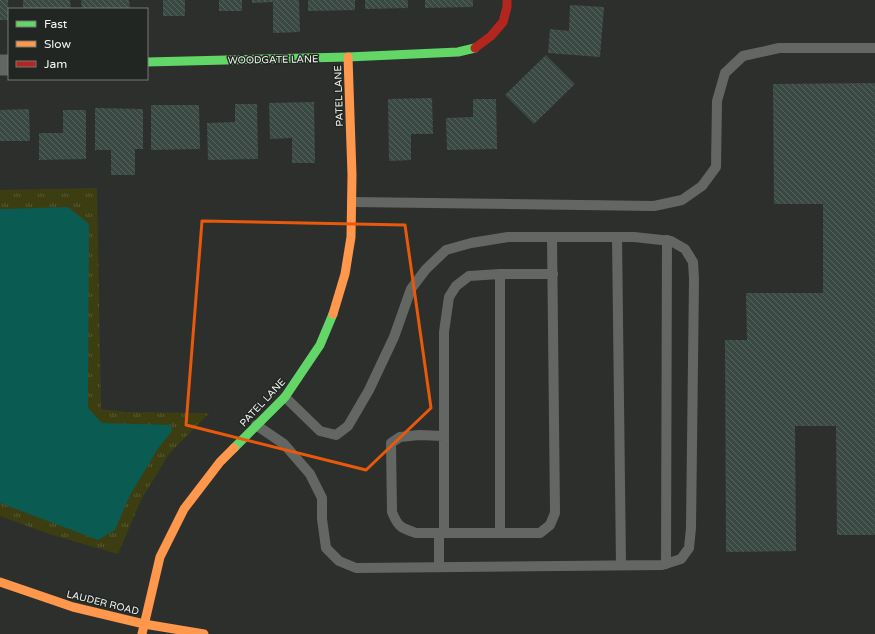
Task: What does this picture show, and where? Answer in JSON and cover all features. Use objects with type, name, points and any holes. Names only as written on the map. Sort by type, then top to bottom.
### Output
[{"type":"street","name":"WOODGATE LANE","points":[[148,62],[348,57],[458,52],[474,48],[491,36],[502,22],[508,7],[507,0]]},
{"type":"street","name":"PATEL LANE","points":[[142,634],[160,557],[184,509],[220,462],[284,397],[320,345],[335,310],[345,274],[351,237],[352,202],[348,57]]},
{"type":"street","name":"LAUDER ROAD","points":[[0,582],[74,607],[144,624],[204,634]]},
{"type":"lane","points":[[352,202],[654,206],[682,200],[702,186],[716,167],[717,101],[725,72],[743,56],[779,48],[875,48]]},
{"type":"lane","points":[[256,425],[284,444],[310,474],[322,498],[322,519],[326,548],[338,561],[356,568],[662,565],[681,559],[689,548],[691,534],[694,279],[693,262],[685,249],[671,241],[634,237],[508,237],[471,242],[446,250],[426,269],[411,289],[394,337],[369,390],[348,426],[336,435],[320,431],[284,397]]},
{"type":"lane","points":[[444,436],[419,435],[400,437],[391,443],[392,512],[396,522],[403,529],[416,533],[540,533],[550,525],[555,513],[552,237]]},
{"type":"lane","points":[[617,237],[621,565]]},
{"type":"lane","points":[[666,564],[667,240]]},
{"type":"lane","points":[[439,567],[444,436],[444,332],[449,297],[456,286],[468,276],[500,274],[553,274]]},
{"type":"lane","points":[[500,274],[500,533]]},
{"type":"highlighted area","points":[[202,221],[405,225],[431,408],[366,470],[186,425]]},
{"type":"green space","points":[[97,188],[101,409],[126,412],[209,413],[169,454],[141,500],[118,554],[49,534],[0,516],[0,190]]},
{"type":"water","points":[[68,207],[89,224],[88,408],[102,423],[171,425],[172,431],[159,447],[130,495],[115,530],[98,540],[0,503],[0,209]]},
{"type":"building","points":[[0,0],[8,0],[8,20],[0,20]]},
{"type":"building","points":[[23,0],[70,0],[71,8],[23,8]]},
{"type":"building","points":[[81,0],[129,0],[130,8],[82,8]]},
{"type":"building","points":[[163,0],[185,0],[185,16],[163,16]]},
{"type":"building","points":[[219,0],[242,0],[242,11],[219,11]]},
{"type":"building","points":[[252,0],[299,0],[300,32],[273,33],[273,2],[252,3]]},
{"type":"building","points":[[308,0],[355,0],[355,10],[308,11]]},
{"type":"building","points":[[365,0],[408,0],[408,8],[365,9]]},
{"type":"building","points":[[425,0],[473,0],[473,7],[425,8]]},
{"type":"building","points":[[570,5],[604,7],[600,57],[548,53],[550,29],[569,31]]},
{"type":"building","points":[[546,55],[575,84],[534,124],[505,95]]},
{"type":"building","points":[[875,83],[875,535],[837,535],[836,426],[795,426],[796,551],[726,552],[725,340],[747,340],[746,293],[823,293],[823,204],[774,204],[773,84]]},
{"type":"building","points":[[432,98],[433,134],[411,134],[411,160],[389,161],[388,99]]},
{"type":"building","points":[[473,99],[496,99],[497,149],[447,150],[446,118],[473,117]]},
{"type":"building","points":[[314,102],[315,163],[292,163],[292,138],[270,139],[269,103]]},
{"type":"building","points":[[235,104],[257,104],[258,159],[208,160],[207,123],[235,122]]},
{"type":"building","points":[[151,105],[199,105],[200,149],[151,150]]},
{"type":"building","points":[[95,108],[143,109],[143,149],[135,149],[135,175],[111,175],[111,150],[95,150]]},
{"type":"building","points":[[29,109],[30,141],[0,141],[0,110]]},
{"type":"building","points":[[63,110],[86,110],[86,159],[39,160],[39,133],[63,133]]},
{"type":"traffic: fast","points":[[148,62],[348,57],[458,52],[475,48]]},
{"type":"traffic: fast","points":[[234,448],[285,397],[320,345],[333,314]]},
{"type":"traffic: slow","points":[[333,314],[345,274],[351,237],[352,175],[348,57]]},
{"type":"traffic: slow","points":[[142,634],[160,557],[184,509],[220,462],[234,448]]},
{"type":"traffic: slow","points":[[0,582],[73,607],[144,624],[204,634]]},
{"type":"traffic: jam","points":[[475,48],[491,36],[503,22],[507,7],[507,0]]}]
